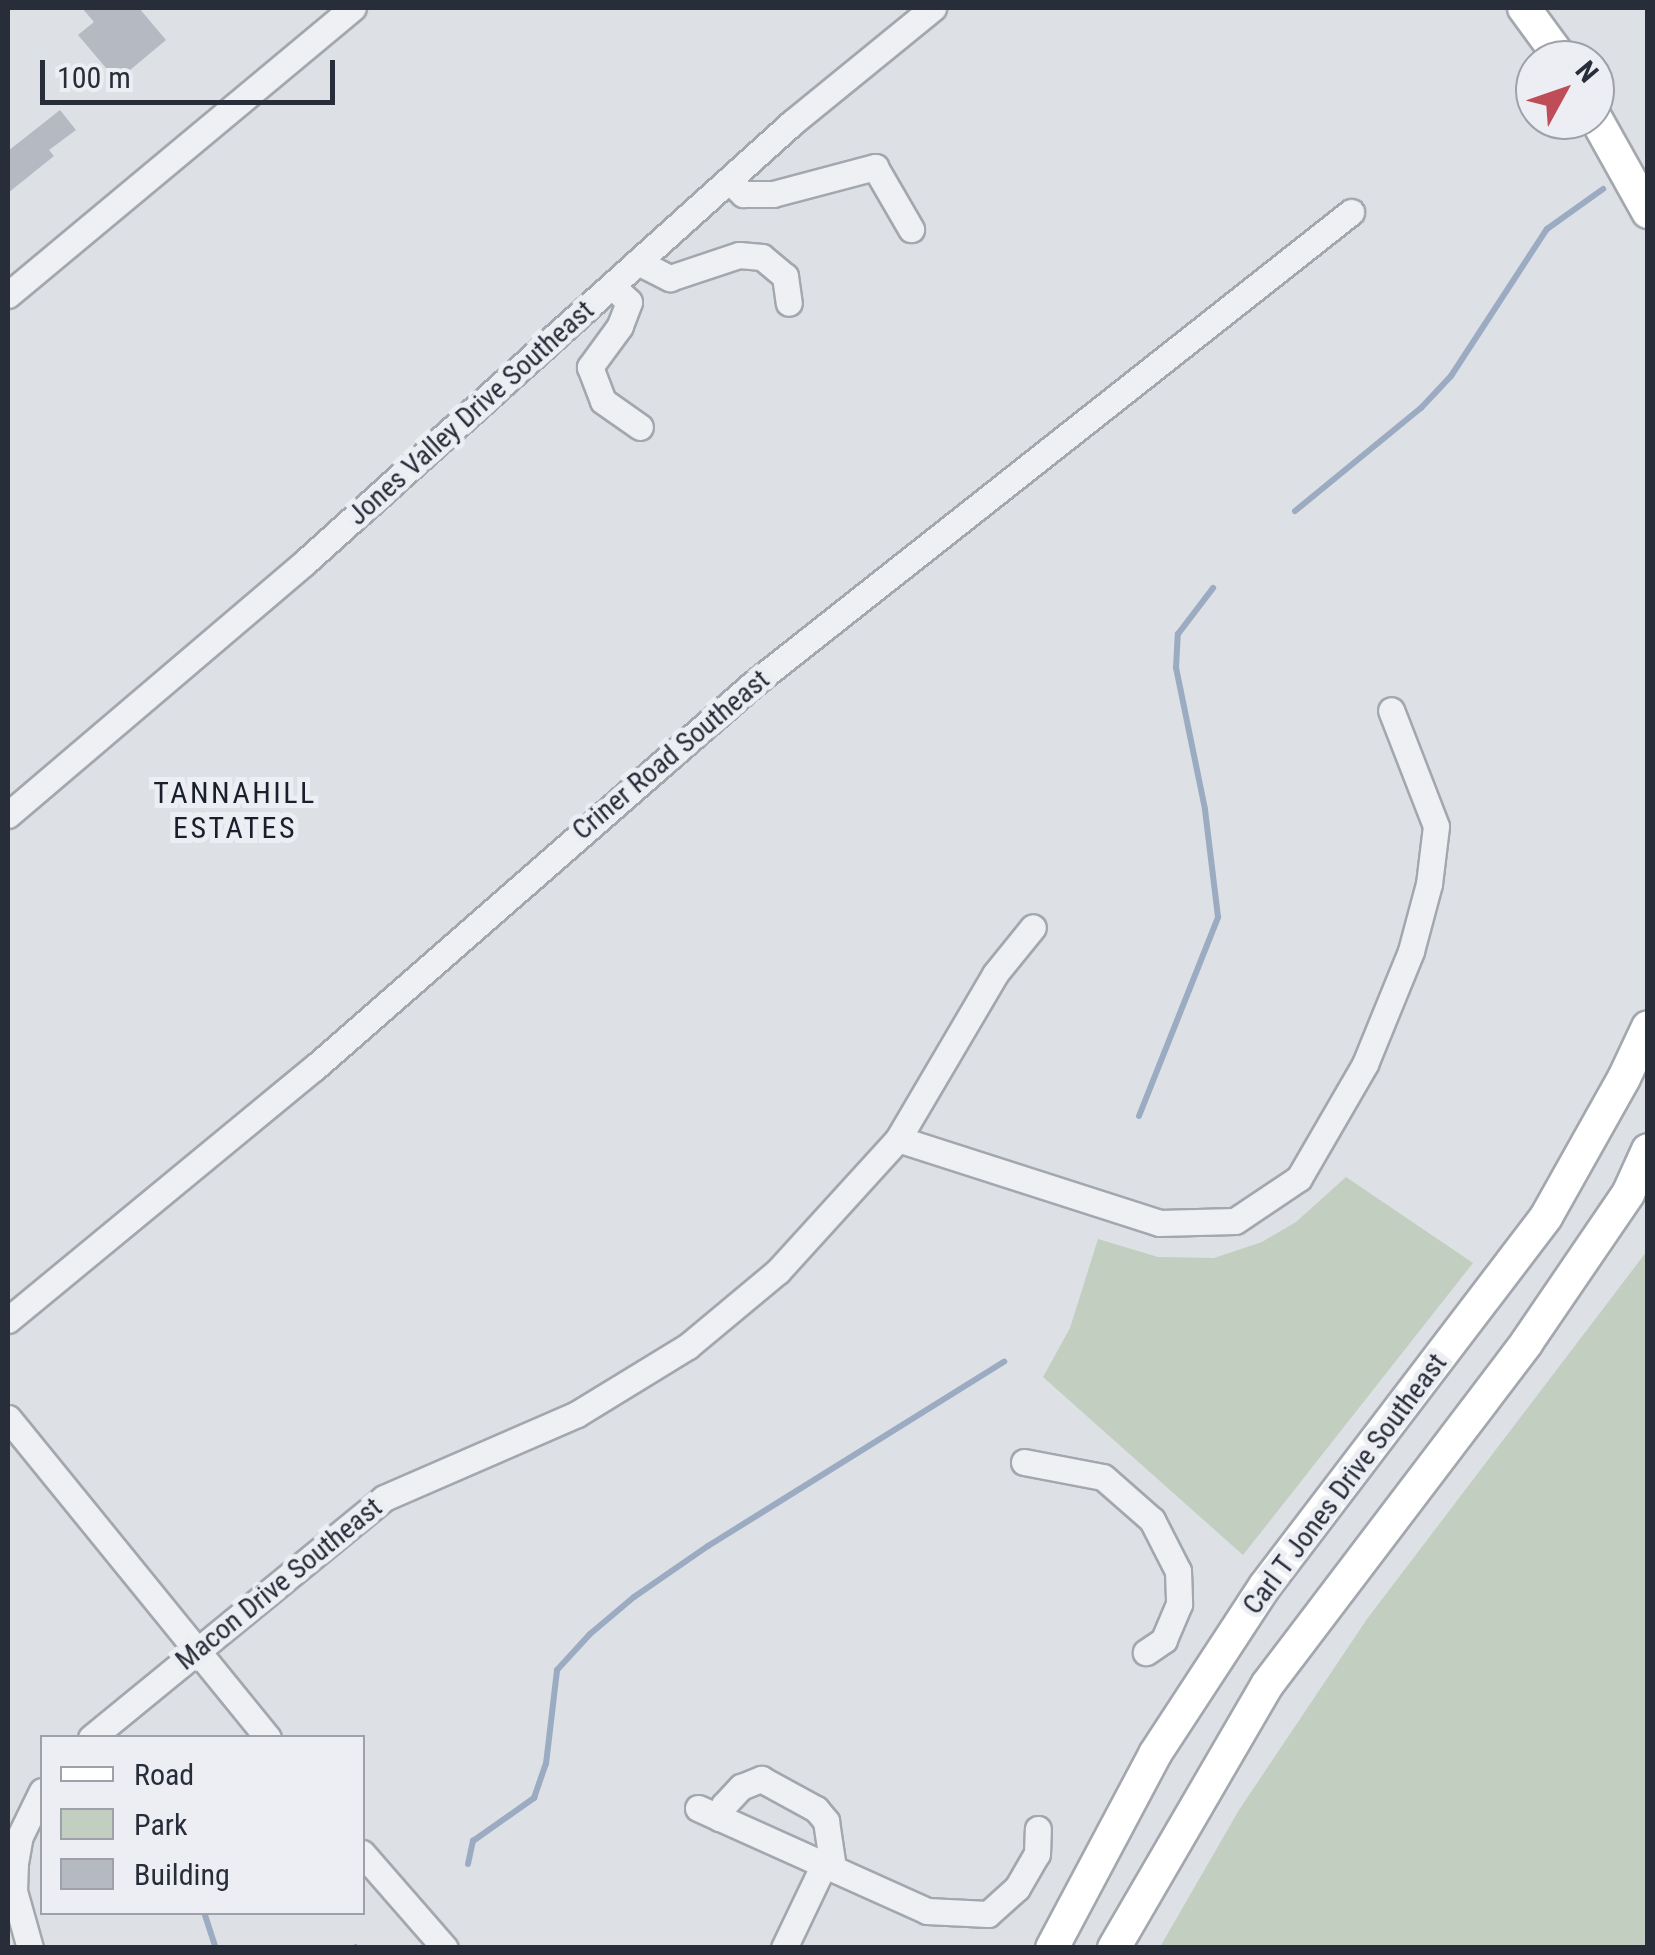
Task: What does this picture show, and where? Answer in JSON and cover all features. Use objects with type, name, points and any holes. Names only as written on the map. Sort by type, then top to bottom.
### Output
[{"type":"main road","points":[[1524,8],[1547,40]]},
{"type":"main road","points":[[1608,140],[1648,212]]},
{"type":"main road","name":"Carl T Jones Drive Southeast","points":[[1052,1948],[1155,1754],[1265,1586],[1546,1216],[1624,1078],[1648,1027]]},
{"type":"main road","name":"Carl T Jones Drive Southeast","points":[[1114,1948],[1268,1686],[1528,1342],[1628,1194],[1648,1150]]},
{"type":"street","points":[[8,294],[353,8]]},
{"type":"street","name":"Jones Valley Drive Southeast","points":[[8,816],[304,564],[729,180],[934,8]]},
{"type":"street","points":[[729,180],[743,194],[773,194],[875,167],[910,229]]},
{"type":"street","name":"Criner Road Southeast","points":[[8,1320],[314,1068],[753,684],[1351,212]]},
{"type":"street","points":[[638,262],[670,278],[739,255],[762,257],[785,276],[789,303]]},
{"type":"street","points":[[612,286],[628,302],[620,326],[590,367],[603,400],[640,427]]},
{"type":"street","points":[[898,1139],[1160,1223],[1234,1221],[1299,1178],[1365,1064],[1411,951],[1429,884],[1436,826],[1390,710]]},
{"type":"street","name":"Macon Drive Southeast","points":[[95,1735],[384,1498],[577,1414],[688,1346],[778,1271],[898,1139],[995,974],[1033,927]]},
{"type":"street","points":[[8,1418],[266,1735]]},
{"type":"street","points":[[1024,1462],[1104,1477],[1152,1520],[1178,1571],[1179,1604],[1164,1640],[1146,1652]]},
{"type":"street","points":[[784,1948],[828,1866],[826,1821],[816,1809],[761,1779],[741,1787],[724,1805],[709,1813],[828,1866],[926,1911],[988,1914],[1016,1888],[1037,1854],[1038,1829]]},
{"type":"street","points":[[30,1948],[14,1891],[15,1863],[20,1836],[40,1795]]},
{"type":"street","points":[[365,1856],[444,1948]]},
{"type":"green space","points":[[1346,1177],[1473,1263],[1243,1555],[1043,1377],[1070,1328],[1098,1239],[1158,1257],[1214,1258],[1262,1242],[1296,1222]]},
{"type":"green space","points":[[1647,1251],[1647,1947],[1160,1947],[1239,1810],[1367,1619]]},
{"type":"building","points":[[82,8],[139,8],[166,40],[117,81],[78,35],[94,22]]},
{"type":"building","points":[[60,110],[76,130],[49,150],[54,156],[8,193],[8,151]]},
{"type":"waterway","points":[[1295,511],[1421,408],[1451,376],[1547,229],[1603,189]]},
{"type":"waterway","points":[[1139,1116],[1218,917],[1205,809],[1176,668],[1178,634],[1213,588]]},
{"type":"waterway","points":[[468,1864],[473,1841],[534,1798],[546,1764],[557,1670],[590,1634],[634,1597],[708,1546],[1004,1362]]},
{"type":"waterway","points":[[205,1915],[216,1948]]},
{"type":"district","name":"TANNAHILL ESTATES","points":[[235,810]]}]
